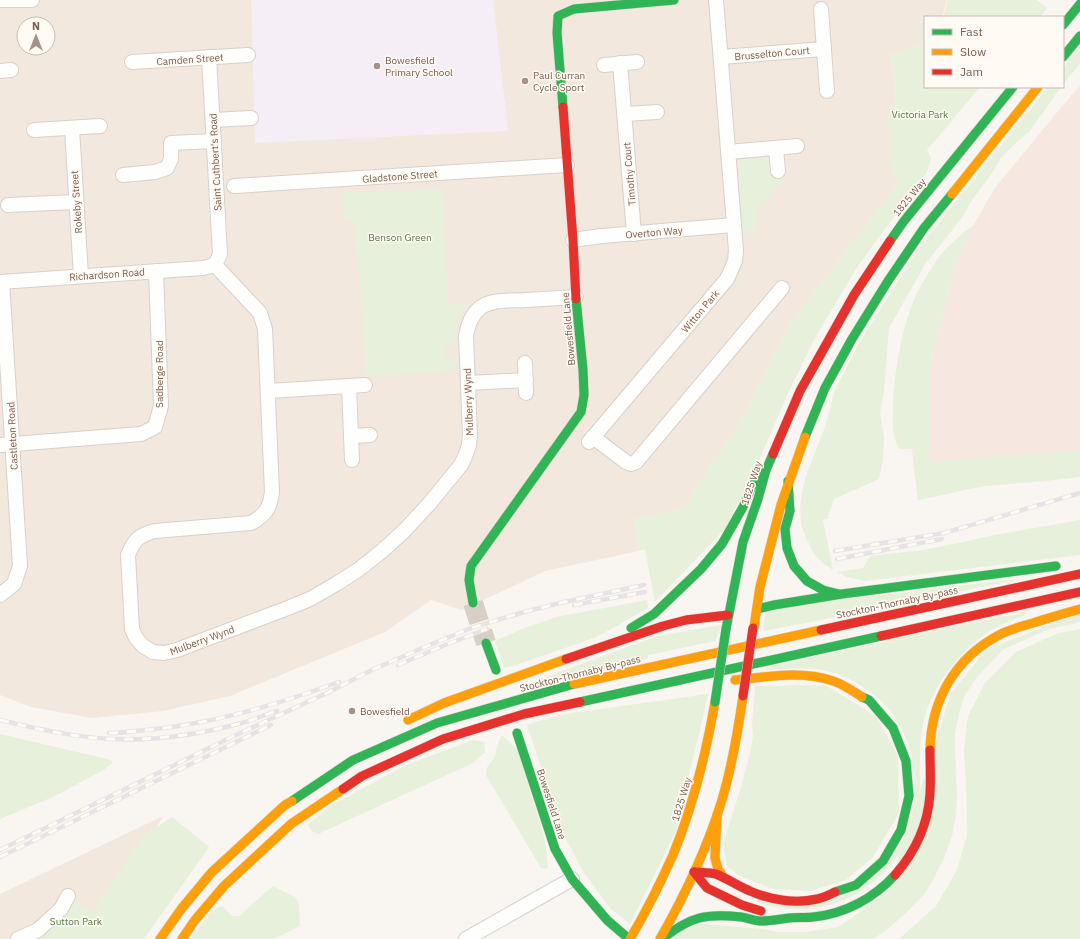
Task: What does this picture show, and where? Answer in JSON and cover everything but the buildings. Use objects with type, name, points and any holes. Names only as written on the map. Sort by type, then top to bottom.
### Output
[{"type":"main road","name":"Bowesfield Lane","points":[[473,604],[468,580],[471,566],[581,412],[584,395],[557,33],[558,16],[574,9],[674,0]]},
{"type":"main road","points":[[1064,24],[1080,4]]},
{"type":"main road","points":[[1064,56],[1080,36]]},
{"type":"main road","name":"1825 Way","points":[[629,939],[673,862],[692,804],[715,702],[726,629],[732,614],[740,553],[766,470],[800,391],[854,295],[904,221],[1012,88]]},
{"type":"main road","points":[[661,939],[689,886],[691,871],[716,815],[722,796],[736,740],[753,628],[753,610],[788,481],[825,388],[852,339],[888,281],[924,228],[1037,88]]},
{"type":"main road","points":[[599,647],[654,614],[701,569],[722,544],[743,507],[752,486],[766,470]]},
{"type":"main road","points":[[788,481],[790,511],[785,529],[787,548],[794,566],[807,580],[823,590],[842,594]]},
{"type":"main road","points":[[753,610],[774,605],[842,594],[1065,565]]},
{"type":"main road","name":"Stockton-Thornaby By-pass","points":[[160,939],[182,908],[212,872],[285,805],[353,760],[437,722],[573,684],[1080,574]]},
{"type":"main road","points":[[182,939],[224,886],[291,824],[362,776],[443,739],[524,714],[1080,592]]},
{"type":"main road","points":[[661,939],[686,922],[697,917],[710,915],[744,917],[762,921],[816,917],[834,913],[866,899],[882,887],[902,867],[915,847],[924,826],[931,786],[931,726],[940,696],[958,667],[969,655],[984,643],[1001,634],[1018,627],[1080,609]]},
{"type":"main road","points":[[397,726],[444,703],[599,647],[686,620],[732,614]]},
{"type":"main road","points":[[486,643],[496,670]]},
{"type":"main road","points":[[621,693],[787,675],[818,677],[834,681],[861,695],[884,716],[900,743],[907,765],[910,788],[905,819],[900,834],[888,854],[873,872],[847,889],[818,899],[786,901],[756,894],[713,873],[691,871]]},
{"type":"main road","name":"Bowesfield Lane","points":[[517,733],[555,849],[572,879],[607,920],[629,939]]},
{"type":"main road","points":[[285,805],[302,784]]},
{"type":"main road","points":[[716,815],[715,858],[718,869],[724,878]]},
{"type":"main road","points":[[691,871],[708,888],[742,905],[790,918]]},
{"type":"street","points":[[0,0],[32,0]]},
{"type":"street","name":"Witton Park","points":[[716,0],[736,251],[735,261],[727,279],[591,439],[626,462],[631,464],[636,462],[782,288]]},
{"type":"street","name":"Brusselton Court","points":[[821,9],[827,90]]},
{"type":"street","name":"Brusselton Court","points":[[721,57],[824,49]]},
{"type":"street","name":"Camden Street","points":[[132,62],[248,55]]},
{"type":"street","name":"Saint Cuthbert's Road","points":[[209,57],[220,254],[214,265]]},
{"type":"street","points":[[604,65],[638,62]]},
{"type":"street","name":"Timothy Court","points":[[620,63],[634,234]]},
{"type":"street","points":[[625,114],[657,112]]},
{"type":"street","points":[[213,120],[251,118]]},
{"type":"street","points":[[34,130],[100,126]]},
{"type":"street","name":"Rokeby Street","points":[[72,128],[81,276]]},
{"type":"street","points":[[123,175],[155,172],[167,168],[171,159],[171,143],[214,141]]},
{"type":"street","points":[[728,152],[797,146]]},
{"type":"street","points":[[776,148],[778,171]]},
{"type":"street","name":"Gladstone Street","points":[[234,186],[567,165]]},
{"type":"street","points":[[8,205],[76,202]]},
{"type":"street","name":"Overton Way","points":[[573,240],[734,225]]},
{"type":"street","name":"Richardson Road","points":[[1,282],[203,268],[214,265]]},
{"type":"street","name":"Mulberry Wynd","points":[[214,265],[260,313],[265,329],[272,492],[271,503],[268,510],[260,518],[250,523],[155,530],[144,534],[137,539],[128,555],[132,629],[136,638],[143,646],[153,652],[164,653],[177,650],[310,599],[353,574],[382,551],[404,531],[429,504],[461,465],[466,454],[470,435],[466,336],[468,323],[473,314],[486,305],[500,302],[576,297]]},
{"type":"street","name":"Sadberge Road","points":[[6,445],[141,434],[155,427],[161,406],[156,271]]},
{"type":"street","name":"Castleton Road","points":[[0,595],[14,584],[20,566],[6,445],[1,282]]},
{"type":"street","points":[[468,383],[526,386],[524,363]]},
{"type":"street","points":[[268,391],[365,385]]},
{"type":"street","points":[[349,386],[352,460]]},
{"type":"street","points":[[351,436],[370,435]]},
{"type":"street","points":[[466,939],[572,879]]},
{"type":"street","points":[[18,939],[38,930],[61,909],[68,896]]},
{"type":"shaded area","points":[[0,0],[947,0],[942,16],[924,16],[924,44],[891,54],[896,101],[888,117],[899,182],[791,322],[741,420],[683,509],[635,519],[638,551],[545,571],[462,610],[431,600],[385,632],[230,696],[163,711],[92,718],[31,707],[0,695]]},
{"type":"shaded area","name":"Bowesfield Primary School","points":[[251,0],[493,0],[508,131],[255,143]]},
{"type":"shaded area","points":[[1080,86],[1080,453],[929,476],[930,365],[954,268],[968,235],[994,189]]},
{"type":"shaded area","points":[[163,816],[93,939],[0,939],[0,894]]},
{"type":"green space","points":[[948,0],[1037,0],[1047,8],[1041,16],[943,16]]},
{"type":"green space","name":"Victoria Park","points":[[924,44],[924,88],[979,88],[927,150],[931,158],[927,172],[857,267],[815,338],[788,393],[755,470],[725,529],[655,602],[645,549],[638,551],[635,519],[683,509],[741,420],[791,322],[899,182],[890,167],[888,117],[896,100],[891,54]]},
{"type":"green space","points":[[1080,47],[1080,64],[1064,83],[1064,67]]},
{"type":"green space","points":[[1047,88],[1060,88],[1029,132],[1001,158],[972,200],[961,219],[926,263],[889,328],[884,391],[880,413],[884,438],[883,460],[879,479],[834,499],[828,515],[829,518],[823,520],[833,570],[817,557],[803,531],[800,508],[806,476],[825,427],[835,390],[859,343],[920,246]]},
{"type":"green space","points":[[767,158],[771,164],[772,177],[783,176],[783,180],[757,209],[758,232],[743,233],[739,165],[743,160]]},
{"type":"green space","name":"Benson Green","points":[[442,189],[448,305],[467,304],[459,318],[455,343],[445,344],[446,361],[457,361],[455,368],[452,370],[366,377],[357,247],[353,220],[344,218],[342,193]]},
{"type":"green space","points":[[975,224],[968,235],[954,268],[930,365],[930,462],[1080,450],[1080,477],[984,486],[918,500],[912,449],[900,449],[895,440],[893,429],[895,379],[903,333],[912,304],[918,291],[939,257],[961,235]]},
{"type":"green space","points":[[1080,520],[1080,555],[865,581],[847,577],[837,572],[863,568],[870,556],[924,550]]},
{"type":"green space","points":[[1025,578],[842,616],[763,631],[766,609]]},
{"type":"green space","points":[[647,600],[648,608],[594,638],[504,668],[495,641],[522,629],[556,617]]},
{"type":"green space","points":[[1025,611],[1026,615],[1009,621],[982,636],[952,665],[937,689],[926,713],[923,726],[919,803],[915,821],[908,839],[887,870],[858,893],[822,907],[795,909],[757,903],[757,898],[788,905],[812,905],[826,902],[858,889],[884,867],[898,849],[911,818],[915,790],[912,758],[905,735],[896,719],[878,698],[858,684],[832,672],[805,668],[766,670],[766,667],[1014,615]]},
{"type":"green space","points":[[1080,613],[1080,622],[1049,629],[1004,649],[977,677],[965,695],[955,732],[957,794],[956,814],[952,836],[943,861],[926,892],[907,912],[884,932],[873,939],[672,939],[692,923],[763,929],[778,932],[808,932],[837,927],[888,891],[951,693],[987,649]]},
{"type":"green space","points":[[722,625],[715,641],[648,655],[648,659],[537,684],[530,683],[657,636]]},
{"type":"green space","points":[[1080,629],[1080,939],[899,939],[936,906],[957,870],[967,835],[964,751],[968,716],[985,683],[1016,652],[1056,634]]},
{"type":"green space","points":[[825,685],[876,716],[898,756],[899,813],[873,857],[846,880],[810,891],[773,889],[740,876],[727,866],[723,844],[742,784],[751,749],[755,686]]},
{"type":"green space","points":[[708,694],[676,831],[630,924],[611,909],[582,870],[566,839],[527,725],[558,715]]},
{"type":"green space","points":[[0,734],[107,759],[113,762],[105,769],[53,797],[0,819]]},
{"type":"green space","points":[[502,735],[518,750],[545,840],[548,868],[545,869],[541,868],[486,775],[488,766],[493,760]]},
{"type":"green space","points":[[474,740],[484,742],[485,752],[473,763],[318,834],[312,831],[308,825],[330,806],[406,765]]},
{"type":"green space","name":"Sutton Park","points":[[172,817],[209,847],[144,939],[18,939],[68,896],[92,912],[143,836]]},
{"type":"green space","points":[[273,886],[295,897],[299,904],[300,926],[274,939],[190,939],[213,910],[222,906],[232,916],[239,916]]},
{"type":"tunnel","points":[[473,603],[486,643]]},
{"type":"railway","points":[[835,551],[944,533],[1080,493]]},
{"type":"railway","points":[[837,559],[942,539]]},
{"type":"railway","points":[[0,850],[374,669],[471,628],[564,602],[644,585]]},
{"type":"railway","points":[[574,605],[645,592]]},
{"type":"railway","points":[[398,665],[487,629]]},
{"type":"railway","points":[[109,733],[171,727],[219,718],[268,706],[339,682]]},
{"type":"railway","points":[[0,720],[82,736],[110,739],[144,739],[178,736],[212,730],[245,722],[277,711]]},
{"type":"railway","points":[[0,857],[271,725]]},
{"type":"traffic: fast","points":[[563,107],[557,33],[558,16],[574,9],[674,0]]},
{"type":"traffic: fast","points":[[1064,24],[1080,4]]},
{"type":"traffic: fast","points":[[1064,56],[1080,36]]},
{"type":"traffic: fast","points":[[890,241],[904,221],[1012,88]]},
{"type":"traffic: fast","points":[[805,437],[825,388],[852,339],[888,281],[924,228],[952,194]]},
{"type":"traffic: fast","points":[[473,603],[469,580],[471,566],[581,412],[584,395],[583,370],[576,299]]},
{"type":"traffic: fast","points":[[726,629],[743,542],[758,499],[766,470],[773,454]]},
{"type":"traffic: fast","points":[[631,628],[654,614],[701,569],[722,544],[743,507],[752,486],[766,470]]},
{"type":"traffic: fast","points":[[788,481],[790,511],[785,529],[787,548],[794,566],[807,581],[823,590],[839,594]]},
{"type":"traffic: fast","points":[[757,609],[842,594],[1056,566]]},
{"type":"traffic: fast","points":[[715,702],[726,629]]},
{"type":"traffic: fast","points":[[580,702],[881,636]]},
{"type":"traffic: fast","points":[[486,643],[496,670]]},
{"type":"traffic: fast","points":[[292,801],[353,760],[437,723],[574,684]]},
{"type":"traffic: fast","points":[[835,892],[856,885],[883,861],[901,830],[909,796],[906,761],[893,728],[869,700],[862,697]]},
{"type":"traffic: fast","points":[[517,733],[555,849],[572,879],[607,920],[629,939]]},
{"type":"traffic: fast","points":[[662,939],[690,921],[708,916],[741,917],[757,921],[765,921],[813,917],[836,912],[858,904],[868,898],[895,875]]},
{"type":"traffic: slow","points":[[952,194],[1037,88]]},
{"type":"traffic: slow","points":[[754,627],[760,587],[781,505],[805,437]]},
{"type":"traffic: slow","points":[[930,750],[931,731],[941,697],[959,667],[971,655],[985,643],[1005,632],[1080,609]]},
{"type":"traffic: slow","points":[[574,684],[821,630]]},
{"type":"traffic: slow","points":[[408,720],[444,703],[566,659]]},
{"type":"traffic: slow","points":[[735,680],[784,675],[809,676],[837,682],[862,697]]},
{"type":"traffic: slow","points":[[660,939],[695,871],[710,836],[726,787],[737,735],[743,696]]},
{"type":"traffic: slow","points":[[630,939],[658,887],[673,855],[687,818],[698,780],[715,702]]},
{"type":"traffic: slow","points":[[182,939],[195,920],[224,886],[291,824],[343,789]]},
{"type":"traffic: slow","points":[[160,939],[182,908],[212,872],[285,805],[292,801]]},
{"type":"traffic: slow","points":[[717,815],[715,858],[718,869],[724,878]]},
{"type":"traffic: jam","points":[[563,107],[576,299]]},
{"type":"traffic: jam","points":[[773,454],[800,391],[854,295],[890,241]]},
{"type":"traffic: jam","points":[[821,630],[1080,574]]},
{"type":"traffic: jam","points":[[881,636],[1080,592]]},
{"type":"traffic: jam","points":[[566,659],[663,626],[686,620],[728,615]]},
{"type":"traffic: jam","points":[[743,696],[753,628]]},
{"type":"traffic: jam","points":[[343,789],[362,776],[443,739],[524,714],[580,702]]},
{"type":"traffic: jam","points":[[895,875],[909,857],[923,827],[929,805],[930,750]]},
{"type":"traffic: jam","points":[[694,872],[716,874],[746,889],[774,899],[792,901],[809,900],[822,898],[835,892]]},
{"type":"traffic: jam","points":[[694,872],[707,888],[742,905],[761,911]]},
{"type":"place","name":"Bowesfield Primary School","points":[[377,66]]},
{"type":"place","name":"Paul Curran Cycle Sport","points":[[525,81]]},
{"type":"place","name":"Bowesfield","points":[[352,711]]}]
